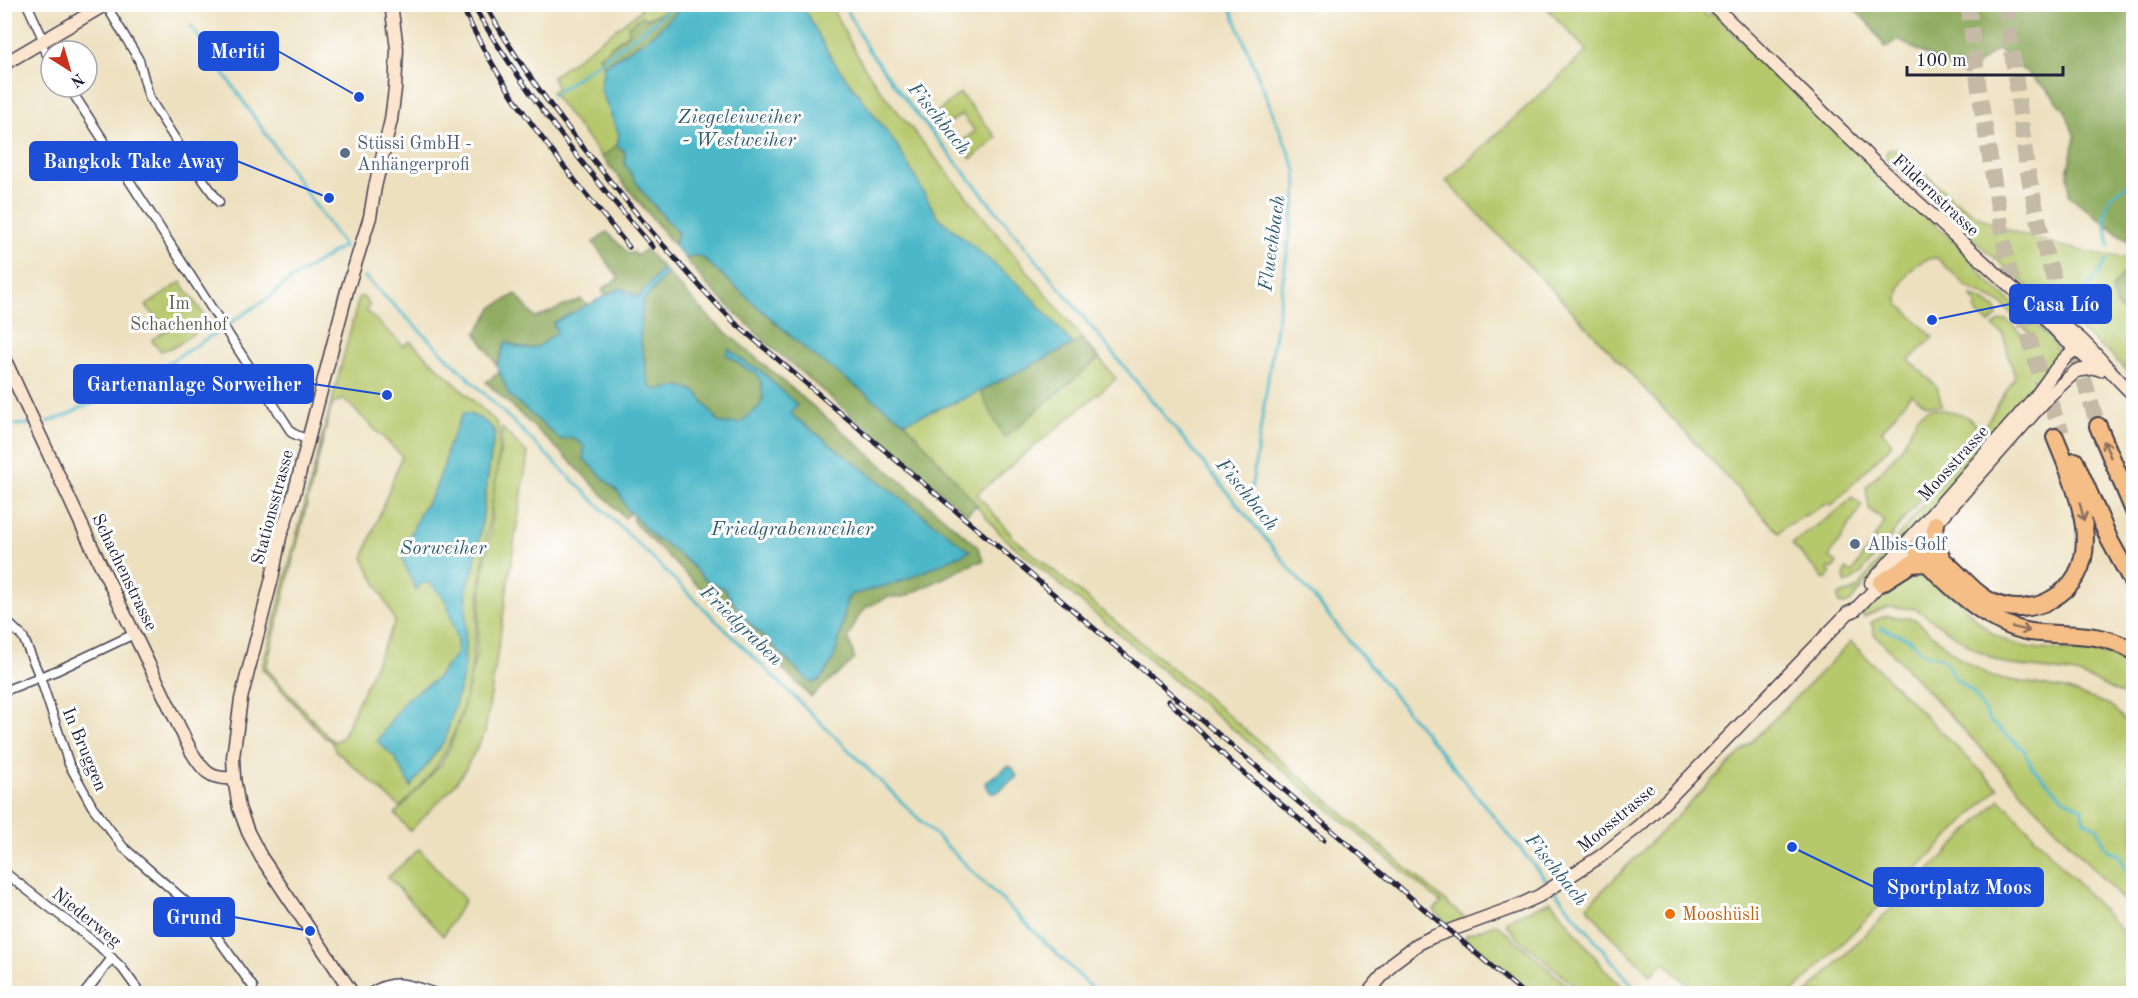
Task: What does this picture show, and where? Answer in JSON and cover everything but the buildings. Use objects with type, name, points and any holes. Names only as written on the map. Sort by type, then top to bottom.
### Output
[{"type":"highway","points":[[2098,426],[2133,511]]},
{"type":"highway","points":[[1914,543],[1984,597],[2002,606],[2020,608],[2034,606],[2054,598],[2066,588],[2080,567],[2085,549],[2084,515],[2059,435],[2133,585]]},
{"type":"highway","points":[[1935,524],[1936,562],[1971,602],[1997,621],[2028,631],[2095,636],[2121,644],[2133,651]]},
{"type":"highway","points":[[1881,583],[1911,564],[1936,562]]},
{"type":"main road","name":"Stationsstrasse","points":[[352,993],[261,857],[248,832],[239,808],[232,757],[241,699],[272,579],[280,537],[293,498],[348,287],[370,217],[391,120],[397,59],[392,4]]},
{"type":"main road","points":[[47,39],[106,5]]},
{"type":"main road","name":"Fildernstrasse","points":[[1716,8],[1878,166],[2080,349]]},
{"type":"main road","points":[[4,64],[39,44]]},
{"type":"main road","points":[[2044,317],[2060,347],[2060,363]]},
{"type":"main road","points":[[2080,349],[2096,368],[2115,378]]},
{"type":"main road","points":[[2080,349],[2102,360],[2115,378],[2133,395]]},
{"type":"main road","name":"Moosstrasse","points":[[1848,613],[1855,610],[1881,583],[2036,396],[2060,363],[2080,349]]},
{"type":"main road","name":"Moosstrasse","points":[[2050,395],[2080,349]]},
{"type":"main road","name":"Schachenstrasse","points":[[4,358],[134,634],[196,759],[210,775],[217,778],[234,778]]},
{"type":"main road","name":"Moosstrasse","points":[[1367,993],[1394,962],[1418,944],[1543,894],[1601,856],[1663,803],[1848,613],[1851,607],[1935,524],[2050,395],[2076,371],[2096,368]]},
{"type":"street","points":[[27,4],[41,39]]},
{"type":"street","points":[[106,5],[139,60],[149,97],[154,106],[219,202]]},
{"type":"street","points":[[77,99],[292,433],[308,440]]},
{"type":"street","name":"In Bruggen","points":[[4,619],[23,637],[40,678],[69,764],[92,806],[123,847],[202,916],[253,987]]},
{"type":"street","points":[[4,691],[40,678],[134,634]]},
{"type":"street","name":"Niederweg","points":[[4,872],[90,938],[112,958],[141,993]]},
{"type":"street","points":[[84,993],[112,958]]},
{"type":"street","points":[[368,993],[382,984],[392,982],[439,993]]},
{"type":"green space","name":"Ziegeleiweiher - Westweiher","points":[[638,5],[670,5],[665,11],[646,19],[599,56],[680,5],[830,5],[863,65],[881,91],[1082,338],[1077,341],[1095,361],[1099,358],[1116,379],[977,494],[1013,537],[1220,708],[1466,919],[1449,925],[1434,910],[1441,903],[1002,536],[960,486],[604,155],[602,157],[551,92],[557,88],[552,77],[641,10]]},
{"type":"green space","points":[[670,5],[685,5],[652,36],[604,66],[599,56],[629,34],[628,26],[642,16],[646,19],[660,14]]},
{"type":"green space","points":[[1544,5],[1694,5],[1707,16],[1712,12],[1809,108],[1960,247],[1987,280],[2053,342],[2056,359],[2049,373],[1845,605],[1839,604],[1838,595],[1853,591],[1860,585],[1982,430],[2015,377],[2003,334],[1993,327],[2000,321],[2007,320],[2025,337],[2030,333],[2002,304],[1967,287],[1937,258],[1921,262],[1904,280],[1898,295],[1898,303],[1933,337],[1909,360],[1937,387],[1942,406],[1927,405],[1911,394],[1882,431],[1892,443],[1889,447],[1831,506],[1828,503],[1786,526],[1779,533],[1561,299],[1446,181],[1587,51]]},
{"type":"green space","points":[[1850,5],[2133,5],[2133,245],[2069,195],[2068,169],[2075,138],[2066,112],[2048,90],[1997,49],[1965,75],[1898,40],[1886,48],[1868,23]]},
{"type":"green space","points":[[960,93],[997,138],[971,159],[962,147],[965,139],[975,131],[962,114],[951,122],[943,124],[935,114]]},
{"type":"green space","points":[[617,145],[625,152],[625,164],[642,191],[678,233],[674,245],[602,157]]},
{"type":"green space","points":[[1899,150],[1906,155],[1941,189],[1964,207],[2000,227],[2069,248],[2133,259],[2111,290],[2116,305],[2133,321],[2133,378],[2108,351],[1994,257],[1886,160],[1887,151]]},
{"type":"green space","points":[[607,232],[629,254],[633,252],[637,256],[645,249],[663,268],[639,297],[620,288],[605,296],[602,289],[619,278],[593,243]]},
{"type":"green space","points":[[695,254],[703,258],[810,353],[905,422],[977,505],[967,514],[768,344],[706,284],[686,259]]},
{"type":"green space","points":[[2133,260],[2133,321],[2116,305],[2111,290]]},
{"type":"green space","points":[[667,273],[715,323],[977,546],[984,561],[975,563],[904,597],[888,597],[867,607],[860,614],[848,638],[855,659],[811,697],[634,523],[632,518],[634,516],[657,540],[686,560],[708,582],[724,588],[744,618],[817,682],[831,664],[835,654],[847,599],[851,595],[902,581],[790,414],[796,405],[759,370],[729,350],[726,354],[756,373],[761,382],[763,398],[760,406],[740,423],[720,423],[695,391],[680,386],[656,390],[649,385],[640,336],[643,302]]},
{"type":"green space","name":"Im Schachenhof","points":[[181,282],[209,322],[176,346],[161,351],[152,339],[168,330],[146,306]]},
{"type":"green space","points":[[516,294],[535,318],[581,299],[588,305],[553,323],[557,332],[539,346],[528,349],[506,342],[497,366],[476,333],[493,307]]},
{"type":"green space","points":[[1972,296],[1996,308],[1997,316],[1989,324],[1974,310],[1977,307]]},
{"type":"green space","points":[[359,297],[363,297],[370,305],[366,311],[404,346],[410,341],[497,423],[499,431],[498,464],[483,563],[472,665],[461,715],[439,762],[421,786],[400,807],[336,751],[330,740],[324,737],[262,668]],"holes":[[[344,399],[402,456],[363,558],[395,621],[342,737],[335,742],[266,668],[331,408],[334,403]],[[495,432],[481,529],[473,571],[467,585],[464,673],[411,786],[395,758],[406,699],[435,680],[457,653],[457,639],[446,601],[431,583],[422,583],[416,589],[420,513],[433,494],[445,463],[447,449]]]},
{"type":"green space","points":[[1082,338],[1099,358],[1004,438],[980,391]]},
{"type":"green space","points":[[500,372],[509,395],[561,440],[571,437],[584,446],[584,459],[619,493],[631,512],[625,518],[564,455],[486,382]]},
{"type":"green space","points":[[1930,408],[1963,415],[1973,422],[1976,428],[1861,574],[1846,584],[1844,579],[1846,569],[1852,573],[1885,522],[1869,509],[1866,487],[1900,450],[1918,416]]},
{"type":"green space","points":[[502,428],[528,454],[485,733],[452,788],[410,831],[395,814],[441,764],[450,747],[461,716],[476,655],[484,564],[491,532],[492,505]]},
{"type":"green space","points":[[1852,497],[1862,506],[1829,557],[1837,563],[1833,569],[1830,567],[1828,570],[1831,573],[1827,579],[1823,578],[1792,544]]},
{"type":"green space","points":[[1923,572],[1946,588],[1987,629],[2012,643],[2036,648],[2097,653],[2112,656],[2124,662],[2133,668],[2133,704],[2126,697],[2077,674],[2005,664],[1976,650],[1916,609],[1888,607],[1864,617],[1862,613],[1880,597],[1887,597],[1898,586],[1898,579],[1911,573]]},
{"type":"green space","points":[[1886,616],[1915,619],[1959,658],[1992,677],[2065,689],[2110,705],[2133,729],[2133,911],[1874,634],[1871,622]]},
{"type":"green space","points":[[1851,642],[1998,788],[1792,993],[1696,993],[1664,962],[1651,975],[1605,929],[1587,906]]},
{"type":"green space","points":[[2000,799],[2133,943],[2133,993],[1807,993]]},
{"type":"green space","points":[[419,849],[465,900],[443,936],[388,877]]},
{"type":"green space","points":[[1551,901],[1606,971],[1628,993],[1583,993],[1516,936],[1506,924],[1507,920]]},
{"type":"green space","points":[[1495,924],[1576,993],[1530,993],[1465,939],[1466,935]]},
{"type":"water","name":"Ziegeleiweiher - Westweiher","points":[[685,4],[802,5],[832,59],[898,147],[937,216],[1024,289],[1073,344],[966,398],[905,422],[810,353],[703,258],[695,255],[686,259],[674,245],[678,233],[642,191],[625,164],[625,152],[617,145],[619,135],[600,88],[604,66],[652,36]]},
{"type":"water","name":"Friedgrabenweiher","points":[[663,268],[667,273],[643,302],[640,336],[649,385],[656,390],[680,386],[695,391],[720,423],[740,423],[760,406],[763,398],[761,382],[756,373],[726,354],[729,349],[749,365],[759,369],[797,405],[791,414],[970,551],[902,581],[851,595],[847,599],[835,654],[831,664],[817,682],[810,682],[744,618],[724,588],[708,582],[686,560],[657,540],[627,509],[619,493],[584,459],[584,446],[571,437],[561,440],[509,395],[497,366],[506,342],[528,349],[539,346],[557,332],[553,323],[620,288],[639,297]]},
{"type":"water","name":"Sorweiher","points":[[463,413],[481,419],[495,432],[481,529],[473,571],[467,585],[464,673],[445,740],[411,787],[395,758],[377,741],[406,699],[435,680],[457,653],[457,639],[446,601],[431,583],[422,583],[416,590],[401,556],[420,513],[433,494],[445,463],[447,449]]},
{"type":"water","points":[[1008,766],[1013,768],[1017,777],[996,793],[991,793],[986,786],[987,781]]},
{"type":"waterway","name":"Fischbach","points":[[558,91],[644,30],[676,4]]},
{"type":"waterway","name":"Fischbach","points":[[844,4],[867,48],[915,112],[1550,885]]},
{"type":"waterway","name":"Fluechbach","points":[[1229,4],[1296,170],[1297,188],[1250,498]]},
{"type":"waterway","points":[[1732,8],[1738,4]]},
{"type":"waterway","name":"Friedgraben","points":[[191,26],[345,248]]},
{"type":"waterway","points":[[2109,246],[2105,216],[2108,202],[2118,191],[2134,181]]},
{"type":"waterway","points":[[227,325],[270,297],[284,284],[343,246]]},
{"type":"waterway","points":[[2085,311],[2085,292],[2107,260]]},
{"type":"waterway","name":"Friedgraben","points":[[365,277],[1098,994]]},
{"type":"waterway","points":[[47,422],[96,403],[139,381],[219,331]]},
{"type":"waterway","points":[[15,425],[30,424]]},
{"type":"waterway","points":[[4,425],[10,425]]},
{"type":"waterway","points":[[1881,628],[1909,639],[1924,654],[1943,658],[1955,678],[1973,692],[1990,721],[2024,750],[2033,768],[2063,798],[2081,808],[2084,821],[2098,828],[2105,847],[2121,856],[2126,872],[2134,881]]},
{"type":"waterway","name":"Fischbach","points":[[1554,890],[1641,994]]},
{"type":"tunnel","points":[[1968,4],[1980,97],[2007,262],[2042,382],[2062,433]]},
{"type":"tunnel","points":[[2006,4],[2027,168],[2045,250],[2098,426]]},
{"type":"railway","points":[[461,4],[477,37],[516,101],[559,160],[629,247]]},
{"type":"railway","points":[[472,4],[513,68],[557,130],[653,247]]},
{"type":"railway","points":[[485,4],[540,91],[571,132],[667,249],[735,323],[1524,994]]},
{"type":"railway","points":[[1169,701],[1232,763],[1324,840]]},
{"type":"place","name":"Meriti","points":[[359,97]]},
{"type":"place","name":"Stüssi GmbH - Anhängerprofi","points":[[345,153]]},
{"type":"place","name":"Bangkok Take Away","points":[[329,198]]},
{"type":"place","name":"Casa Lío","points":[[1932,320]]},
{"type":"place","name":"Gartenanlage Sorweiher","points":[[387,395]]},
{"type":"place","name":"Albis-Golf","points":[[1855,544]]},
{"type":"place","name":"Sportplatz Moos","points":[[1792,847]]},
{"type":"place","name":"Mooshüsli","points":[[1670,914]]},
{"type":"place","name":"Grund","points":[[310,931]]}]
